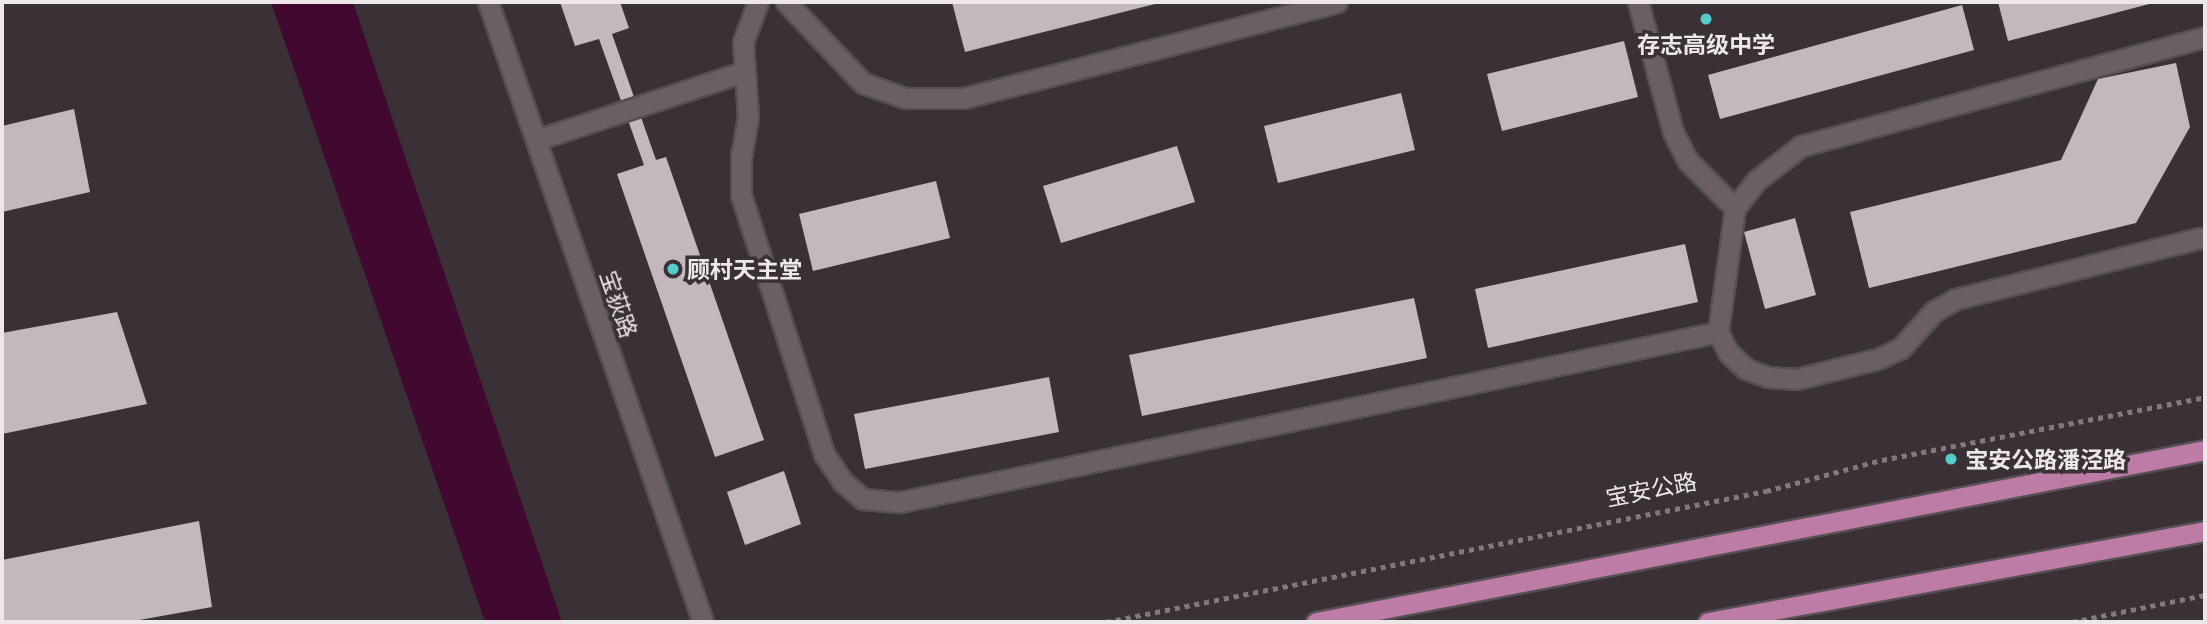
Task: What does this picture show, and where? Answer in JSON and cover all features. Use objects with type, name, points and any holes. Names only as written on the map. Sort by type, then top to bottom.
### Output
[{"type":"main road","points":[[1316,622],[2205,450]]},
{"type":"main road","points":[[1708,622],[2205,531]]},
{"type":"street","name":"宝荻路","points":[[488,2],[703,622]]},
{"type":"street","points":[[758,2],[743,42],[748,117],[741,155],[741,195],[824,454],[842,481],[863,499],[900,502],[1718,332]]},
{"type":"street","points":[[786,2],[863,83],[905,98],[964,98],[1337,2]]},
{"type":"street","points":[[1638,2],[1673,132],[1688,161],[1735,208]]},
{"type":"street","points":[[2203,236],[1956,299],[1934,311],[1901,348],[1877,359],[1796,379],[1768,377],[1746,369],[1728,352],[1718,332],[1735,208],[1757,180],[1801,146],[2205,37]]},
{"type":"street","points":[[536,140],[743,72]]},
{"type":"path","name":"宝安公路","points":[[1106,622],[1752,494],[1882,460],[2205,397]]},
{"type":"path","points":[[2072,622],[2205,595]]},
{"type":"shaded area","points":[[271,2],[353,2],[562,622],[485,622]]},
{"type":"building","points":[[560,2],[620,2],[629,28],[612,34],[656,160],[666,157],[764,440],[715,457],[617,174],[644,165],[599,39],[575,46]]},
{"type":"building","points":[[952,2],[1159,2],[1159,3],[965,52]]},
{"type":"building","points":[[1998,2],[2153,2],[2153,3],[2008,41]]},
{"type":"building","points":[[1962,5],[1974,50],[1720,119],[1708,75]]},
{"type":"building","points":[[1624,41],[1638,97],[1502,131],[1487,74]]},
{"type":"building","points":[[2176,63],[2190,127],[2136,223],[1869,288],[1850,212],[2061,160],[2098,79]]},
{"type":"building","points":[[1401,93],[1415,150],[1278,183],[1264,126]]},
{"type":"building","points":[[74,109],[90,192],[2,212],[2,126]]},
{"type":"building","points":[[1177,146],[1195,202],[1061,243],[1043,186]]},
{"type":"building","points":[[936,181],[950,238],[813,271],[799,214]]},
{"type":"building","points":[[1795,218],[1816,295],[1765,309],[1744,232]]},
{"type":"building","points":[[1685,244],[1698,302],[1488,348],[1475,289]]},
{"type":"building","points":[[1414,298],[1427,358],[1142,416],[1129,355]]},
{"type":"building","points":[[117,312],[147,404],[2,434],[2,333]]},
{"type":"building","points":[[1049,377],[1059,432],[865,469],[854,414]]},
{"type":"building","points":[[784,471],[801,524],[745,545],[727,492]]},
{"type":"building","points":[[199,521],[212,607],[128,622],[2,622],[2,560]]},
{"type":"place","name":"存志高级中学","points":[[1706,19]]},
{"type":"place","name":"顾村天主堂","points":[[673,269]]},
{"type":"place","name":"宝安公路潘泾路","points":[[1951,459]]}]
